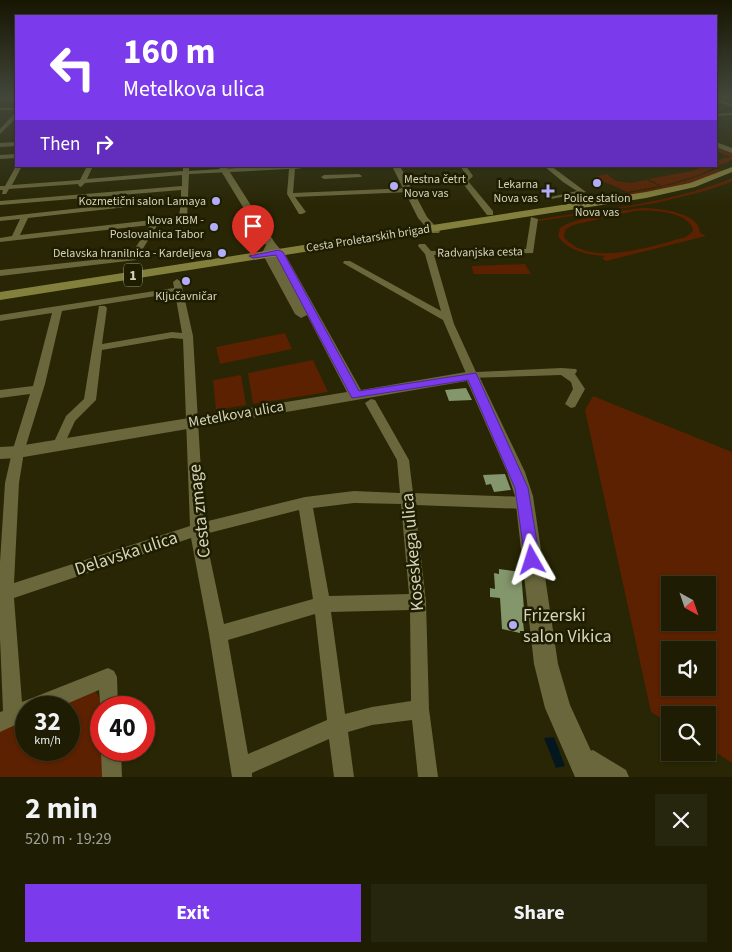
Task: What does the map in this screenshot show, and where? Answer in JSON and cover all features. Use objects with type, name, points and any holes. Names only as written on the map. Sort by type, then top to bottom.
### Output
[{"type":"main road","name":"Cesta Proletarskih brigad","points":[[437,229],[656,194],[703,182],[732,169]]},
{"type":"main road","name":"Cesta Proletarskih brigad","points":[[0,297],[273,253],[666,194],[703,185],[732,173]]},
{"type":"street","points":[[0,145],[15,144]]},
{"type":"street","points":[[717,144],[732,150]]},
{"type":"street","points":[[0,157],[15,156]]},
{"type":"street","points":[[0,198],[4,188],[18,167]]},
{"type":"street","points":[[69,211],[90,167]]},
{"type":"street","points":[[4,188],[186,170],[304,167]]},
{"type":"street","points":[[321,167],[324,180],[359,176]]},
{"type":"street","name":"Radvanjska cesta","points":[[397,167],[421,212],[437,229]]},
{"type":"street","points":[[464,167],[470,176],[464,181],[490,213]]},
{"type":"street","points":[[548,167],[565,182],[583,192],[553,198]]},
{"type":"street","points":[[292,168],[291,195],[302,212]]},
{"type":"street","points":[[223,169],[273,253],[351,396]]},
{"type":"street","points":[[0,219],[69,211],[100,218],[155,223],[183,219],[186,170]]},
{"type":"street","points":[[0,203],[184,188]]},
{"type":"street","points":[[291,195],[410,190]]},
{"type":"street","points":[[0,240],[15,239],[183,199]]},
{"type":"street","points":[[15,239],[25,216]]},
{"type":"street","points":[[0,273],[133,258],[155,223]]},
{"type":"street","name":"Radvanjska cesta","points":[[533,224],[530,250],[426,250],[459,350],[516,472],[526,503],[540,634],[546,664],[558,708],[585,770]]},
{"type":"street","points":[[347,263],[447,318]]},
{"type":"street","name":"Cesta zmage","points":[[58,309],[178,286],[188,336],[197,530],[218,634],[241,773],[337,726]]},
{"type":"street","points":[[59,444],[70,419],[90,400],[102,308]]},
{"type":"street","points":[[0,318],[58,309],[18,452],[12,483],[3,594],[13,716]]},
{"type":"street","points":[[96,348],[172,335],[188,336]]},
{"type":"street","points":[[472,376],[566,371],[574,378],[579,388],[571,404]]},
{"type":"street","name":"Metelkova ulica","points":[[0,453],[18,452],[472,376]]},
{"type":"street","points":[[0,394],[37,388]]},
{"type":"street","name":"Koseskega ulica","points":[[372,403],[403,460],[418,602],[420,709],[428,777]]},
{"type":"street","name":"Delavska ulica","points":[[3,594],[100,560],[197,530],[306,503],[354,497],[526,503]]},
{"type":"street","points":[[306,503],[322,604],[344,777]]},
{"type":"street","points":[[218,634],[322,604],[418,602]]},
{"type":"street","points":[[63,696],[108,677],[109,696]]},
{"type":"street","points":[[337,726],[372,716],[420,709]]},
{"type":"street","points":[[585,770],[593,760],[619,777]]},
{"type":"street","points":[[111,761],[112,777]]},
{"type":"shaded area","points":[[717,147],[732,153],[732,160],[717,167],[717,160],[731,157],[717,151]]},
{"type":"shaded area","points":[[702,167],[716,167],[696,176],[662,186],[648,179],[692,171]]},
{"type":"shaded area","points":[[716,169],[723,170],[718,174],[687,185],[585,203],[582,201],[684,181]]},
{"type":"shaded area","points":[[607,174],[616,181],[630,183],[646,180],[660,186],[627,192],[594,177]]},
{"type":"shaded area","points":[[732,178],[732,181],[726,184],[656,203],[539,221],[535,220],[660,200],[708,187]]},
{"type":"shaded area","points":[[639,208],[679,213],[694,221],[700,233],[706,236],[606,261],[602,258],[605,256],[592,255],[573,249],[558,236],[560,228],[566,224],[602,214]],"holes":[[[641,211],[659,211],[678,216],[691,225],[693,231],[686,237],[657,245],[623,252],[605,253],[589,252],[575,247],[564,237],[565,230],[573,225]]]},
{"type":"shaded area","points":[[525,264],[531,274],[474,274],[471,266]]},
{"type":"shaded area","points":[[285,333],[292,349],[220,364],[216,347]]},
{"type":"shaded area","points":[[313,360],[328,392],[253,404],[248,373]]},
{"type":"shaded area","points":[[241,375],[246,405],[216,410],[213,380]]},
{"type":"shaded area","points":[[593,396],[732,452],[732,763],[716,752],[716,706],[661,706],[661,718],[651,712],[585,410]]},
{"type":"shaded area","points":[[91,690],[96,692],[98,696],[90,696],[90,761],[103,761],[106,777],[0,777],[0,730],[15,723],[15,761],[80,761],[80,696],[76,696]]},
{"type":"water","points":[[554,737],[565,766],[556,768],[544,738]]},
{"type":"building","points":[[466,388],[472,400],[449,401],[445,390]]},
{"type":"building","points":[[505,474],[511,490],[494,492],[491,484],[486,485],[483,475]]},
{"type":"building","points":[[499,569],[521,572],[525,621],[523,621],[524,631],[520,631],[520,633],[502,629],[500,598],[490,597],[490,588],[495,589],[494,573],[499,574]]},
{"type":"place","name":"Police station Nova vas","points":[[597,183]]},
{"type":"place","name":"Mestna četrt Nova vas","points":[[394,186]]},
{"type":"place","name":"Lekarna Nova vas","points":[[548,191]]},
{"type":"place","name":"Kozmetični salon Lamaya","points":[[216,201]]},
{"type":"place","name":"Nova KBM - Poslovalnica Tabor","points":[[214,227]]},
{"type":"place","name":"Delavska hranilnica - Kardeljeva","points":[[222,253]]},
{"type":"place","name":"Ključavničar","points":[[186,281]]},
{"type":"place","name":"Frizerski salon Vikica","points":[[513,625]]},
{"type":"route","points":[[253,256],[279,252],[356,395],[472,376],[522,488],[526,503],[532,560]]}]
